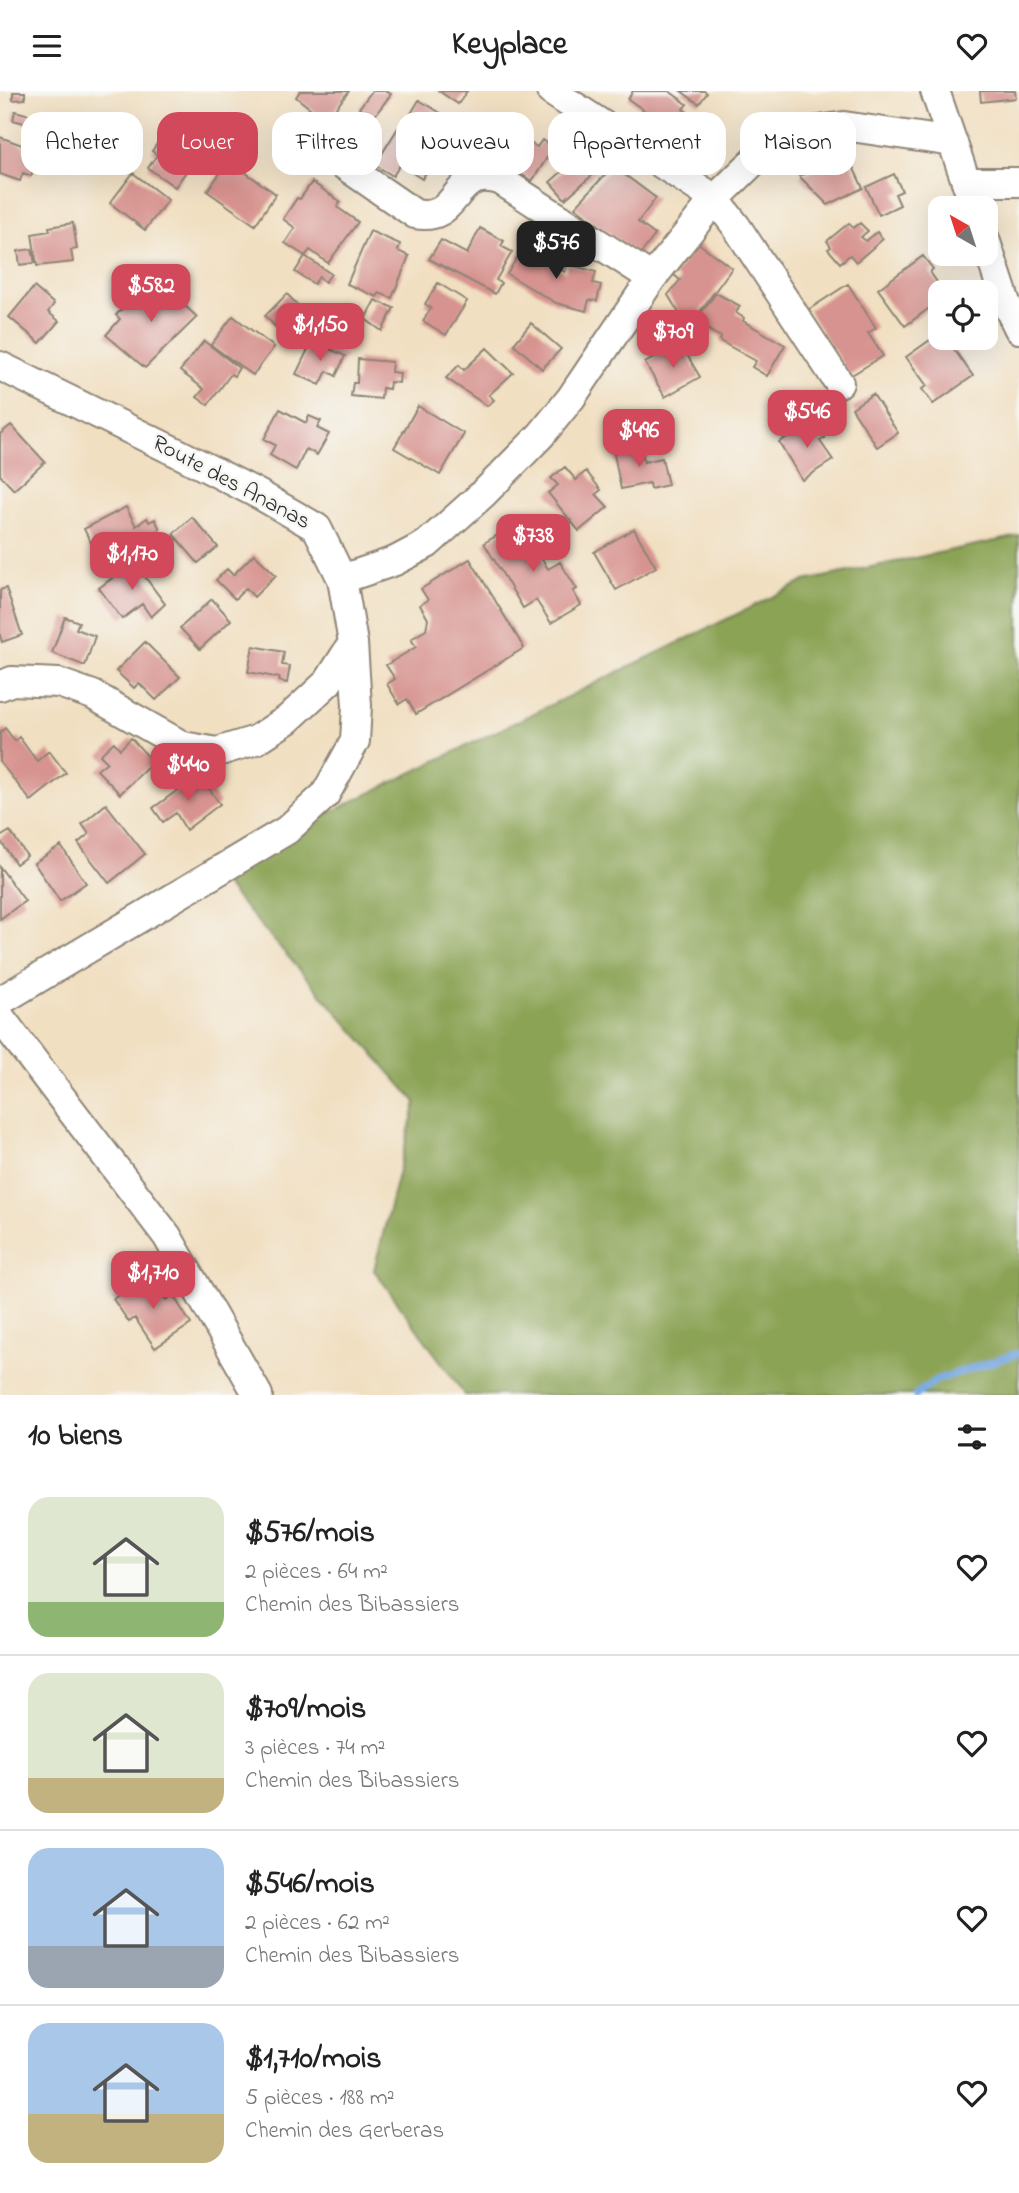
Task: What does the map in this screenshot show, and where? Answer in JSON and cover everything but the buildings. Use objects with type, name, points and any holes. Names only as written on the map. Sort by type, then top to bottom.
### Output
[{"type":"street","points":[[551,91],[715,199],[736,226],[839,383]]},
{"type":"street","points":[[935,91],[971,196]]},
{"type":"street","points":[[342,579],[395,561],[427,544],[484,493],[541,435],[571,398],[652,278],[715,199],[757,158],[789,135],[844,126],[953,142]]},
{"type":"street","points":[[358,175],[415,214],[426,216],[448,207],[468,182],[491,178],[500,180],[652,278]]},
{"type":"street","points":[[967,182],[1019,182]]},
{"type":"street","points":[[994,266],[1006,303],[1019,328]]},
{"type":"street","name":"Route des Ananas","points":[[0,366],[178,453],[317,528],[342,579],[353,643],[357,706],[355,741],[325,795],[287,830],[0,1001]]},
{"type":"street","points":[[4,681],[59,683],[93,695],[183,746],[217,752],[256,740],[288,719],[328,682],[353,643]]},
{"type":"street","points":[[0,1017],[167,1236],[258,1395]]},
{"type":"green space","points":[[1019,536],[1019,1395],[465,1395],[374,1270],[416,1102],[212,870],[805,581]]},
{"type":"waterway","points":[[916,1395],[936,1380],[1019,1353]]}]
